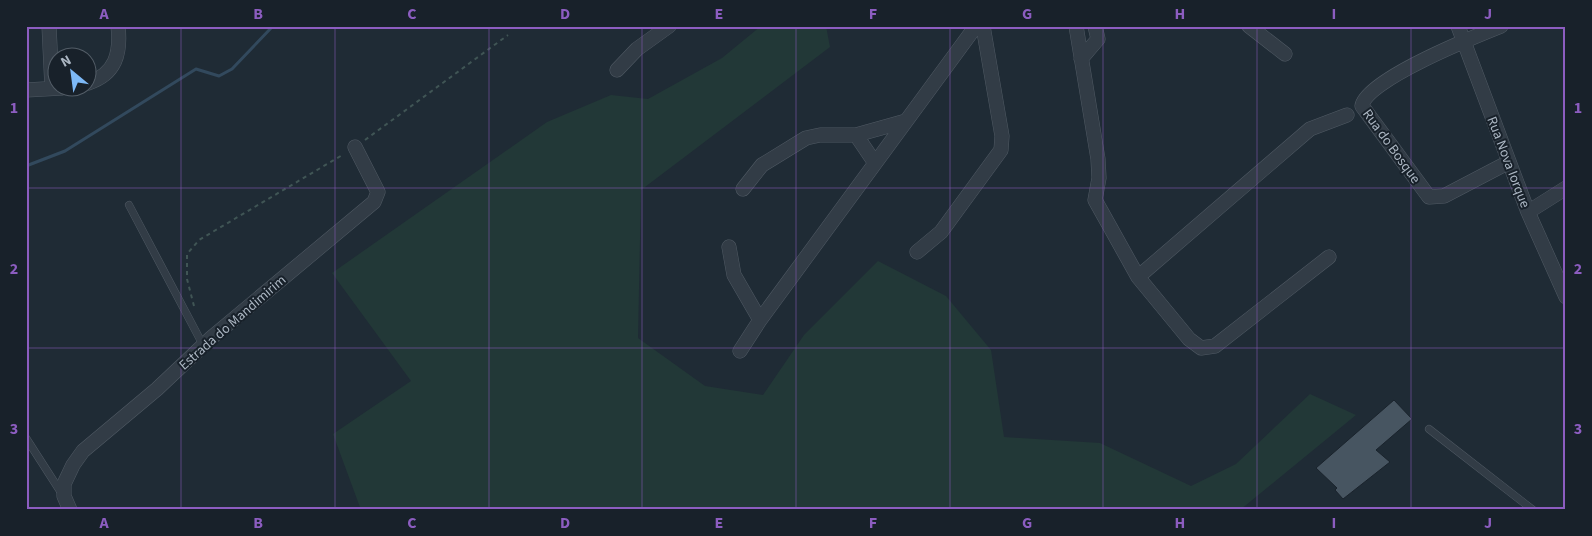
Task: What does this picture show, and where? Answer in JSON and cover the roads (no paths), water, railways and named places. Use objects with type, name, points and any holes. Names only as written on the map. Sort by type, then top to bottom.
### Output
[{"type":"street","points":[[49,26],[52,48]]},
{"type":"street","points":[[98,78],[114,65],[119,53],[118,26]]},
{"type":"street","points":[[617,70],[637,48],[670,26]]},
{"type":"street","points":[[740,351],[760,320],[976,26]]},
{"type":"street","points":[[917,252],[942,232],[1001,150],[1002,136],[984,26]]},
{"type":"street","points":[[1076,26],[1098,159],[1098,187],[1095,200],[1138,277],[1189,339],[1201,348],[1215,346],[1329,257]]},
{"type":"street","points":[[1081,59],[1098,39],[1099,34],[1095,26]]},
{"type":"street","points":[[1249,26],[1285,54]]},
{"type":"street","name":"Rua Nova Iorque","points":[[1458,26],[1528,212],[1566,296]]},
{"type":"street","name":"Rua do Bosque","points":[[1500,26],[1463,41],[1385,82],[1364,99],[1362,106],[1429,197],[1444,196],[1509,162]]},
{"type":"street","points":[[26,90],[48,89]]},
{"type":"street","points":[[1138,277],[1310,129],[1347,115]]},
{"type":"street","points":[[743,189],[762,165],[806,138],[820,135],[856,134],[906,121]]},
{"type":"street","points":[[856,134],[875,163]]},
{"type":"street","name":"Estrada do Mandimirim","points":[[64,496],[64,484],[83,451],[157,389],[204,344],[374,202],[378,192],[355,147]]},
{"type":"street","points":[[1528,212],[1566,188]]},
{"type":"street","points":[[729,247],[734,275],[760,320]]},
{"type":"street","points":[[64,496],[70,510]]},
{"type":"lane","points":[[129,205],[204,344]]},
{"type":"lane","points":[[1429,429],[1533,510]]},
{"type":"lane","points":[[26,438],[64,496]]},
{"type":"waterway","points":[[26,166],[65,151],[196,69],[219,76],[232,69],[273,26]]}]
